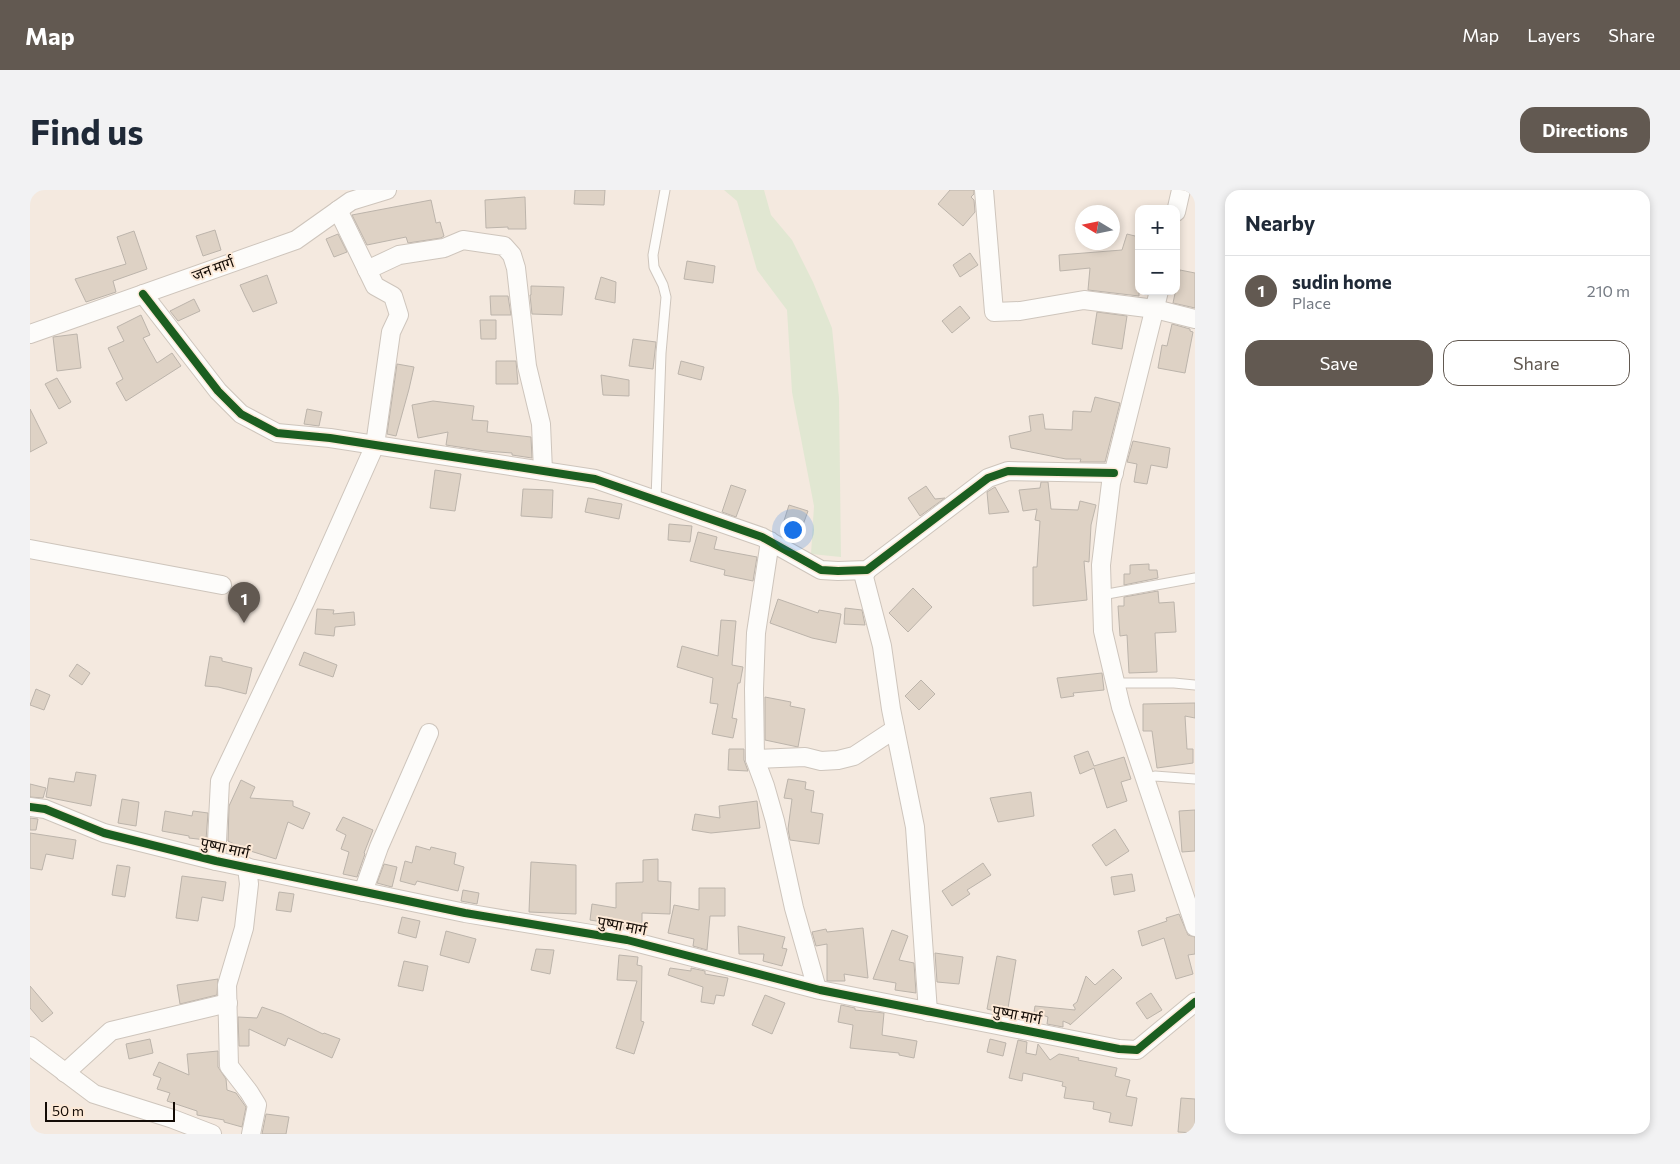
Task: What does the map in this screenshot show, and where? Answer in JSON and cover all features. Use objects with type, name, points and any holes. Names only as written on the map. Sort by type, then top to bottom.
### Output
[{"type":"street","name":"जन मार्ग","points":[[30,334],[296,240],[351,201],[387,190]]},
{"type":"street","points":[[984,190],[994,312],[1020,311],[1084,300],[1155,309],[1195,319]]},
{"type":"street","points":[[1178,205],[1181,190]]},
{"type":"street","points":[[216,861],[220,781],[305,602],[375,445],[391,332],[399,315],[393,296],[375,286],[338,210]]},
{"type":"street","points":[[367,270],[399,255],[444,248],[463,240],[504,246],[508,249],[516,268],[527,366],[541,424],[543,471]]},
{"type":"street","points":[[143,294],[218,391],[241,414],[277,433],[330,438],[594,479],[762,537],[821,570],[867,570]]},
{"type":"street","points":[[1158,295],[1114,473],[1101,565],[1103,631],[1121,707],[1195,927]]},
{"type":"street","points":[[928,1012],[915,827],[895,729],[882,646],[864,578],[867,570],[988,478],[1008,471],[1114,473]]},
{"type":"street","points":[[770,541],[756,634],[754,689],[755,758],[775,821],[794,908],[816,989]]},
{"type":"street","points":[[30,549],[222,586]]},
{"type":"street","points":[[755,758],[805,757],[821,762],[838,760],[854,756],[895,729]]},
{"type":"street","points":[[363,892],[380,847],[429,733]]},
{"type":"street","name":"पुष्पा मार्ग","points":[[30,807],[45,810],[104,833],[216,861],[465,913],[627,940],[816,989],[1119,1050],[1137,1050],[1195,1002]]},
{"type":"street","points":[[246,867],[249,884],[244,928],[227,985],[229,1066],[257,1105],[251,1134]]},
{"type":"street","points":[[65,1073],[112,1031],[228,1003]]},
{"type":"street","points":[[30,1046],[94,1094],[173,1119],[212,1134]]},
{"type":"lane","points":[[656,500],[660,353],[666,297],[654,267],[653,255],[665,190]]},
{"type":"lane","points":[[1102,595],[1195,578]]},
{"type":"lane","points":[[1116,683],[1174,682],[1195,685]]},
{"type":"lane","points":[[1145,779],[1155,776],[1195,779]]},
{"type":"green space","points":[[724,190],[764,190],[771,215],[792,240],[813,282],[832,328],[839,398],[841,557],[811,554],[814,506],[792,392],[787,310],[757,270],[737,201]]},
{"type":"building","points":[[575,190],[605,190],[604,205],[574,204]]},
{"type":"building","points":[[950,190],[974,190],[974,194],[971,197],[974,200],[975,212],[963,226],[938,204]]},
{"type":"building","points":[[525,197],[526,229],[508,229],[508,227],[486,228],[485,200]]},
{"type":"building","points":[[431,200],[436,223],[440,222],[444,236],[441,238],[408,243],[406,237],[367,245],[352,215]]},
{"type":"building","points":[[215,230],[221,250],[203,256],[196,236]]},
{"type":"building","points":[[134,231],[147,269],[113,281],[116,292],[86,302],[75,279],[126,264],[117,237]]},
{"type":"building","points":[[338,234],[347,252],[334,257],[326,239]]},
{"type":"building","points":[[1127,234],[1135,236],[1135,295],[1139,296],[1088,290],[1090,268],[1060,271],[1059,255],[1122,250]]},
{"type":"building","points":[[970,253],[978,265],[960,277],[953,265]]},
{"type":"building","points":[[687,261],[715,266],[713,283],[684,279]]},
{"type":"building","points":[[1180,270],[1195,273],[1195,308],[1173,303],[1175,295],[1180,295]]},
{"type":"building","points":[[267,275],[277,303],[253,312],[240,285]]},
{"type":"building","points":[[601,277],[616,282],[615,303],[595,299]]},
{"type":"building","points":[[531,286],[564,287],[562,315],[532,314]]},
{"type":"building","points":[[490,296],[508,296],[511,315],[491,315]]},
{"type":"building","points":[[194,299],[200,311],[178,321],[170,311]]},
{"type":"building","points":[[960,306],[970,318],[952,333],[942,321]]},
{"type":"building","points":[[1097,312],[1127,316],[1122,349],[1092,344]]},
{"type":"building","points":[[141,315],[150,335],[143,338],[157,363],[172,353],[181,366],[126,401],[116,383],[123,379],[108,348],[124,341],[117,327]]},
{"type":"building","points":[[480,320],[496,320],[496,339],[481,339]]},
{"type":"building","points":[[1172,324],[1190,329],[1193,332],[1185,373],[1158,368],[1162,345],[1167,346]]},
{"type":"building","points":[[77,334],[81,368],[57,371],[53,337]]},
{"type":"building","points":[[633,339],[656,342],[653,369],[629,366]]},
{"type":"building","points":[[496,361],[516,361],[518,384],[496,384]]},
{"type":"building","points":[[681,361],[704,367],[701,380],[678,374]]},
{"type":"building","points":[[397,364],[414,367],[396,436],[387,434]]},
{"type":"building","points":[[601,375],[629,380],[629,396],[603,395]]},
{"type":"building","points":[[57,378],[71,402],[59,409],[45,384]]},
{"type":"building","points":[[1095,397],[1120,403],[1105,462],[1080,462],[1081,459],[1066,459],[1011,448],[1009,436],[1031,431],[1029,416],[1043,414],[1045,429],[1072,430],[1073,411],[1091,412]]},
{"type":"building","points":[[433,401],[474,406],[472,420],[488,421],[487,432],[531,437],[532,458],[512,455],[512,453],[446,445],[448,432],[418,438],[412,405]]},
{"type":"building","points":[[30,409],[47,443],[30,452]]},
{"type":"building","points":[[307,409],[322,412],[319,426],[304,424]]},
{"type":"building","points":[[1133,441],[1170,448],[1167,468],[1151,465],[1147,484],[1134,482],[1137,464],[1127,462]]},
{"type":"building","points":[[435,470],[461,474],[455,511],[430,508]]},
{"type":"building","points":[[1041,482],[1048,482],[1051,509],[1078,510],[1080,501],[1096,505],[1091,525],[1089,562],[1084,561],[1087,600],[1033,606],[1033,567],[1037,567],[1040,521],[1035,520],[1037,509],[1023,511],[1019,490],[1040,488]]},
{"type":"building","points":[[731,485],[746,490],[736,517],[722,512]]},
{"type":"building","points":[[926,486],[935,499],[945,498],[920,516],[908,498]]},
{"type":"building","points":[[995,487],[1009,512],[989,514],[987,492]]},
{"type":"building","points":[[523,489],[553,490],[552,518],[521,516]]},
{"type":"building","points":[[588,498],[622,504],[619,519],[585,512]]},
{"type":"building","points":[[789,505],[808,511],[800,533],[782,527]]},
{"type":"building","points":[[669,524],[692,526],[690,542],[668,540]]},
{"type":"building","points":[[698,532],[717,537],[714,549],[757,557],[753,581],[724,575],[725,570],[690,561]]},
{"type":"building","points":[[1149,564],[1149,570],[1157,570],[1158,578],[1124,585],[1124,574],[1130,574],[1130,565]]},
{"type":"building","points":[[913,588],[932,607],[908,632],[889,613]]},
{"type":"building","points":[[1158,591],[1159,603],[1174,602],[1176,632],[1155,633],[1157,672],[1129,673],[1127,635],[1120,636],[1118,606],[1124,606],[1124,597]]},
{"type":"building","points":[[778,599],[818,613],[819,610],[841,614],[836,643],[812,638],[770,623]]},
{"type":"building","points":[[845,608],[862,610],[865,625],[844,624]]},
{"type":"building","points":[[317,609],[334,610],[333,614],[354,612],[355,625],[335,627],[334,636],[315,634]]},
{"type":"building","points":[[721,620],[736,621],[732,665],[743,667],[740,683],[738,683],[732,718],[737,719],[733,738],[712,734],[718,704],[710,703],[713,678],[677,667],[682,646],[718,656]]},
{"type":"building","points":[[304,652],[337,665],[333,677],[299,665]]},
{"type":"building","points":[[210,656],[222,658],[222,661],[252,668],[246,694],[218,687],[205,686]]},
{"type":"building","points":[[77,664],[90,673],[82,685],[69,676]]},
{"type":"building","points":[[1102,673],[1104,690],[1073,693],[1074,696],[1061,698],[1057,678]]},
{"type":"building","points":[[921,680],[935,694],[919,710],[905,696]]},
{"type":"building","points":[[36,689],[50,695],[44,710],[30,705]]},
{"type":"building","points":[[765,697],[791,702],[790,706],[805,709],[798,747],[765,740]]},
{"type":"building","points":[[1195,703],[1195,718],[1185,716],[1187,749],[1193,749],[1193,763],[1157,768],[1152,731],[1143,731],[1143,704]]},
{"type":"building","points":[[729,749],[744,749],[744,760],[748,771],[728,770]]},
{"type":"building","points":[[1088,751],[1094,766],[1124,757],[1131,779],[1121,782],[1127,801],[1107,808],[1094,768],[1080,774],[1074,756]]},
{"type":"building","points":[[76,772],[96,775],[91,806],[46,797],[49,778],[74,782]]},
{"type":"building","points":[[788,779],[806,782],[805,789],[814,791],[811,812],[823,814],[819,844],[790,840],[788,829],[792,799],[784,798]]},
{"type":"building","points":[[241,780],[255,787],[250,798],[293,801],[293,806],[310,813],[303,829],[288,822],[276,859],[244,849],[228,841],[229,806]]},
{"type":"building","points":[[30,784],[46,788],[43,798],[30,797]]},
{"type":"building","points":[[1031,792],[1034,816],[998,822],[990,798]]},
{"type":"building","points":[[122,799],[139,802],[136,826],[118,823]]},
{"type":"building","points":[[757,801],[760,828],[711,833],[692,830],[695,814],[720,818],[719,806]]},
{"type":"building","points":[[1195,810],[1195,851],[1182,852],[1179,811]]},
{"type":"building","points":[[165,811],[192,816],[193,811],[208,813],[206,840],[162,831]]},
{"type":"building","points":[[343,817],[373,830],[357,877],[343,874],[349,852],[341,849],[346,835],[336,830]]},
{"type":"building","points":[[30,818],[38,819],[36,830],[30,830]]},
{"type":"building","points":[[1115,829],[1129,851],[1106,866],[1092,845]]},
{"type":"building","points":[[30,833],[76,840],[73,859],[46,854],[42,870],[30,868]]},
{"type":"building","points":[[416,846],[430,850],[431,847],[456,853],[454,864],[464,867],[458,891],[417,881],[415,885],[400,881],[405,861],[412,863]]},
{"type":"building","points":[[658,859],[658,881],[671,882],[670,914],[642,913],[642,930],[615,927],[615,924],[590,920],[592,904],[616,908],[616,883],[643,882],[643,860]]},
{"type":"building","points":[[531,862],[576,865],[576,914],[529,912]]},
{"type":"building","points":[[983,863],[991,875],[967,890],[970,894],[952,906],[942,891]]},
{"type":"building","points":[[384,864],[397,867],[392,887],[377,883]]},
{"type":"building","points":[[117,865],[130,867],[125,897],[112,895]]},
{"type":"building","points":[[1132,874],[1135,891],[1114,895],[1111,877]]},
{"type":"building","points":[[182,876],[226,882],[223,901],[202,897],[198,921],[176,918]]},
{"type":"building","points":[[699,888],[725,888],[725,916],[710,916],[707,950],[693,946],[694,939],[668,933],[674,905],[699,910]]},
{"type":"building","points":[[463,890],[479,893],[477,904],[461,901]]},
{"type":"building","points":[[279,892],[294,894],[291,912],[276,910]]},
{"type":"building","points":[[1179,914],[1188,935],[1195,937],[1195,954],[1188,955],[1193,974],[1176,979],[1164,938],[1142,946],[1138,931],[1167,921],[1166,918]]},
{"type":"building","points":[[402,917],[420,921],[416,938],[398,933]]},
{"type":"building","points":[[738,926],[785,937],[782,948],[787,949],[782,966],[763,961],[764,954],[739,954]]},
{"type":"building","points":[[863,928],[868,978],[844,974],[845,981],[827,981],[827,944],[816,946],[812,932],[826,929],[827,932]]},
{"type":"building","points":[[892,930],[908,936],[899,960],[914,963],[916,993],[895,990],[896,983],[873,979]]},
{"type":"building","points":[[446,931],[476,939],[469,963],[440,955]]},
{"type":"building","points":[[536,949],[554,950],[550,974],[531,970]]},
{"type":"building","points":[[935,953],[963,957],[959,984],[937,982]]},
{"type":"building","points":[[619,955],[638,957],[637,965],[642,966],[641,1021],[644,1022],[634,1054],[616,1048],[637,981],[617,980]]},
{"type":"building","points":[[997,956],[1016,960],[1007,1014],[987,1009]]},
{"type":"building","points":[[404,961],[428,966],[423,991],[398,986]]},
{"type":"building","points":[[670,968],[691,971],[691,968],[705,971],[705,974],[728,978],[724,996],[716,995],[714,1004],[701,1002],[703,987],[668,975]]},
{"type":"building","points":[[1113,969],[1122,978],[1070,1025],[1063,1021],[1063,1027],[1047,1024],[1048,1017],[1034,1012],[1035,1006],[1075,1010],[1073,1005],[1077,1002],[1086,976],[1095,985]]},
{"type":"building","points":[[218,979],[217,995],[180,1004],[177,985]]},
{"type":"building","points":[[30,986],[53,1013],[42,1022],[30,1008]]},
{"type":"building","points":[[1151,993],[1162,1010],[1147,1019],[1136,1003]]},
{"type":"building","points":[[765,995],[785,1003],[772,1034],[752,1025]]},
{"type":"building","points":[[841,1005],[855,1008],[855,1010],[884,1013],[882,1035],[917,1041],[914,1058],[899,1055],[899,1053],[850,1048],[853,1025],[838,1022]]},
{"type":"building","points":[[262,1007],[282,1014],[323,1034],[340,1039],[332,1058],[288,1038],[285,1046],[249,1029],[249,1046],[239,1046],[238,1017],[257,1018]]},
{"type":"building","points":[[150,1039],[153,1053],[129,1059],[126,1044]]},
{"type":"building","points":[[990,1039],[1006,1043],[1003,1056],[987,1052]]},
{"type":"building","points":[[1018,1040],[1027,1042],[1026,1053],[1036,1055],[1038,1044],[1050,1060],[1059,1054],[1117,1068],[1115,1076],[1130,1080],[1126,1096],[1137,1098],[1132,1126],[1109,1122],[1111,1113],[1093,1109],[1094,1102],[1064,1098],[1066,1087],[1062,1086],[1063,1082],[1023,1073],[1022,1081],[1009,1078]]},
{"type":"building","points":[[218,1051],[218,1067],[226,1079],[227,1090],[236,1093],[246,1107],[242,1127],[224,1122],[224,1120],[197,1115],[197,1111],[167,1101],[170,1093],[157,1089],[161,1078],[153,1075],[159,1062],[189,1075],[187,1054]]},
{"type":"building","points":[[1181,1098],[1195,1099],[1195,1133],[1178,1132]]},
{"type":"building","points":[[266,1114],[289,1117],[286,1134],[262,1134]]},
{"type":"cycle path","points":[[143,294],[218,391],[241,414],[277,433],[330,438],[595,479],[762,537],[821,570],[867,570],[988,478],[1008,471],[1114,473]]},
{"type":"cycle path","points":[[30,807],[45,809],[104,833],[216,861],[465,913],[627,940],[820,990],[1119,1049],[1137,1050],[1195,1002]]},
{"type":"place","name":"sudin home","points":[[244,623]]}]
